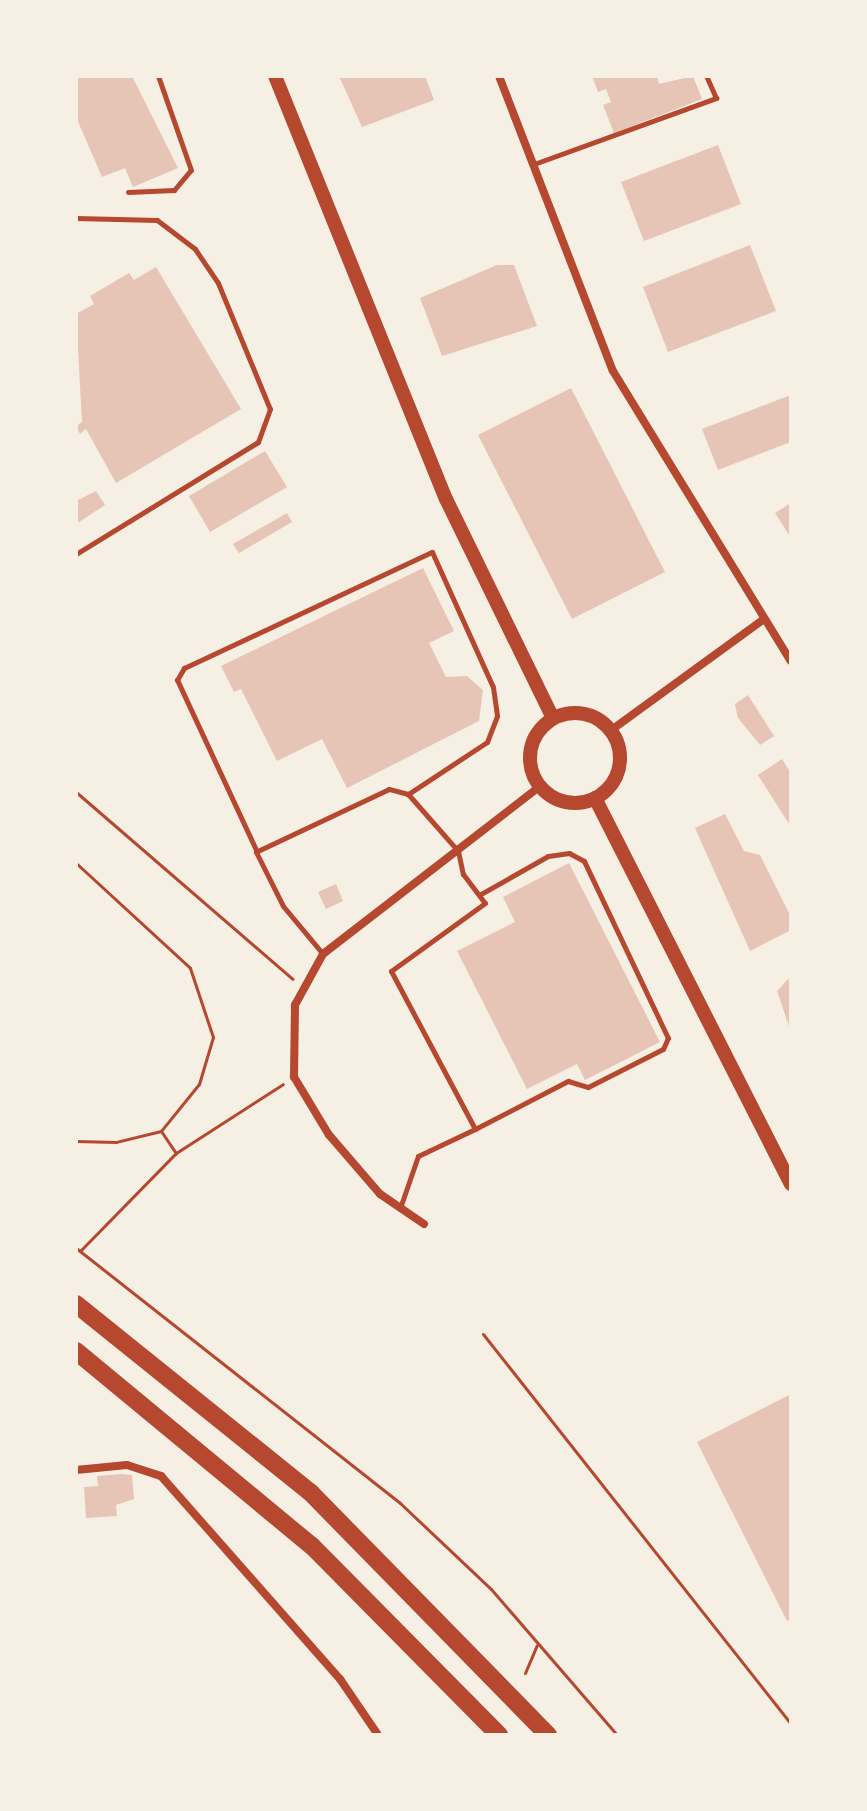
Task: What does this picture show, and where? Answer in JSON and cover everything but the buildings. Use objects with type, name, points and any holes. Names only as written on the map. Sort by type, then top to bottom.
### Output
[{"type":"highway","points":[[76,1304],[311,1493],[548,1735]]},
{"type":"highway","points":[[76,1351],[312,1546],[499,1735]]},
{"type":"main road","points":[[275,76],[433,470],[553,718]]},
{"type":"main road","points":[[578,713],[610,731],[620,760],[595,798],[566,802],[540,786],[533,741],[553,718],[578,713]]},
{"type":"main road","points":[[595,798],[791,1184]]},
{"type":"street","points":[[499,76],[613,371],[791,661]]},
{"type":"street","points":[[610,731],[764,619]]},
{"type":"street","points":[[424,1224],[400,1208],[329,1135],[294,1077],[291,1025],[302,987],[323,954],[540,786]]},
{"type":"street","points":[[76,1470],[127,1465],[161,1476],[261,1594],[340,1679],[378,1735]]},
{"type":"lane","points":[[128,192],[174,190],[191,170],[158,76]]},
{"type":"lane","points":[[533,165],[716,98],[706,76]]},
{"type":"lane","points":[[76,218],[157,220],[195,249],[218,283],[270,409],[258,442],[76,554]]},
{"type":"lane","points":[[323,954],[283,906],[177,680],[184,668],[432,552],[493,687],[497,716],[487,742],[408,794]]},
{"type":"lane","points":[[257,852],[389,789],[408,794],[458,851],[485,903],[391,971],[475,1129]]},
{"type":"lane","points":[[400,1208],[418,1156],[568,1081],[588,1087],[663,1049],[668,1038],[584,861],[569,853],[548,856],[479,895]]},
{"type":"path","points":[[76,792],[302,987]]},
{"type":"path","points":[[76,863],[179,953],[206,998],[213,1037],[206,1068],[161,1131],[116,1142],[76,1141]]},
{"type":"path","points":[[294,1077],[176,1153],[78,1250],[367,1475],[491,1589],[617,1735]]},
{"type":"path","points":[[161,1131],[176,1153]]},
{"type":"path","points":[[483,1334],[791,1724]]},
{"type":"path","points":[[525,1673],[537,1645]]}]
